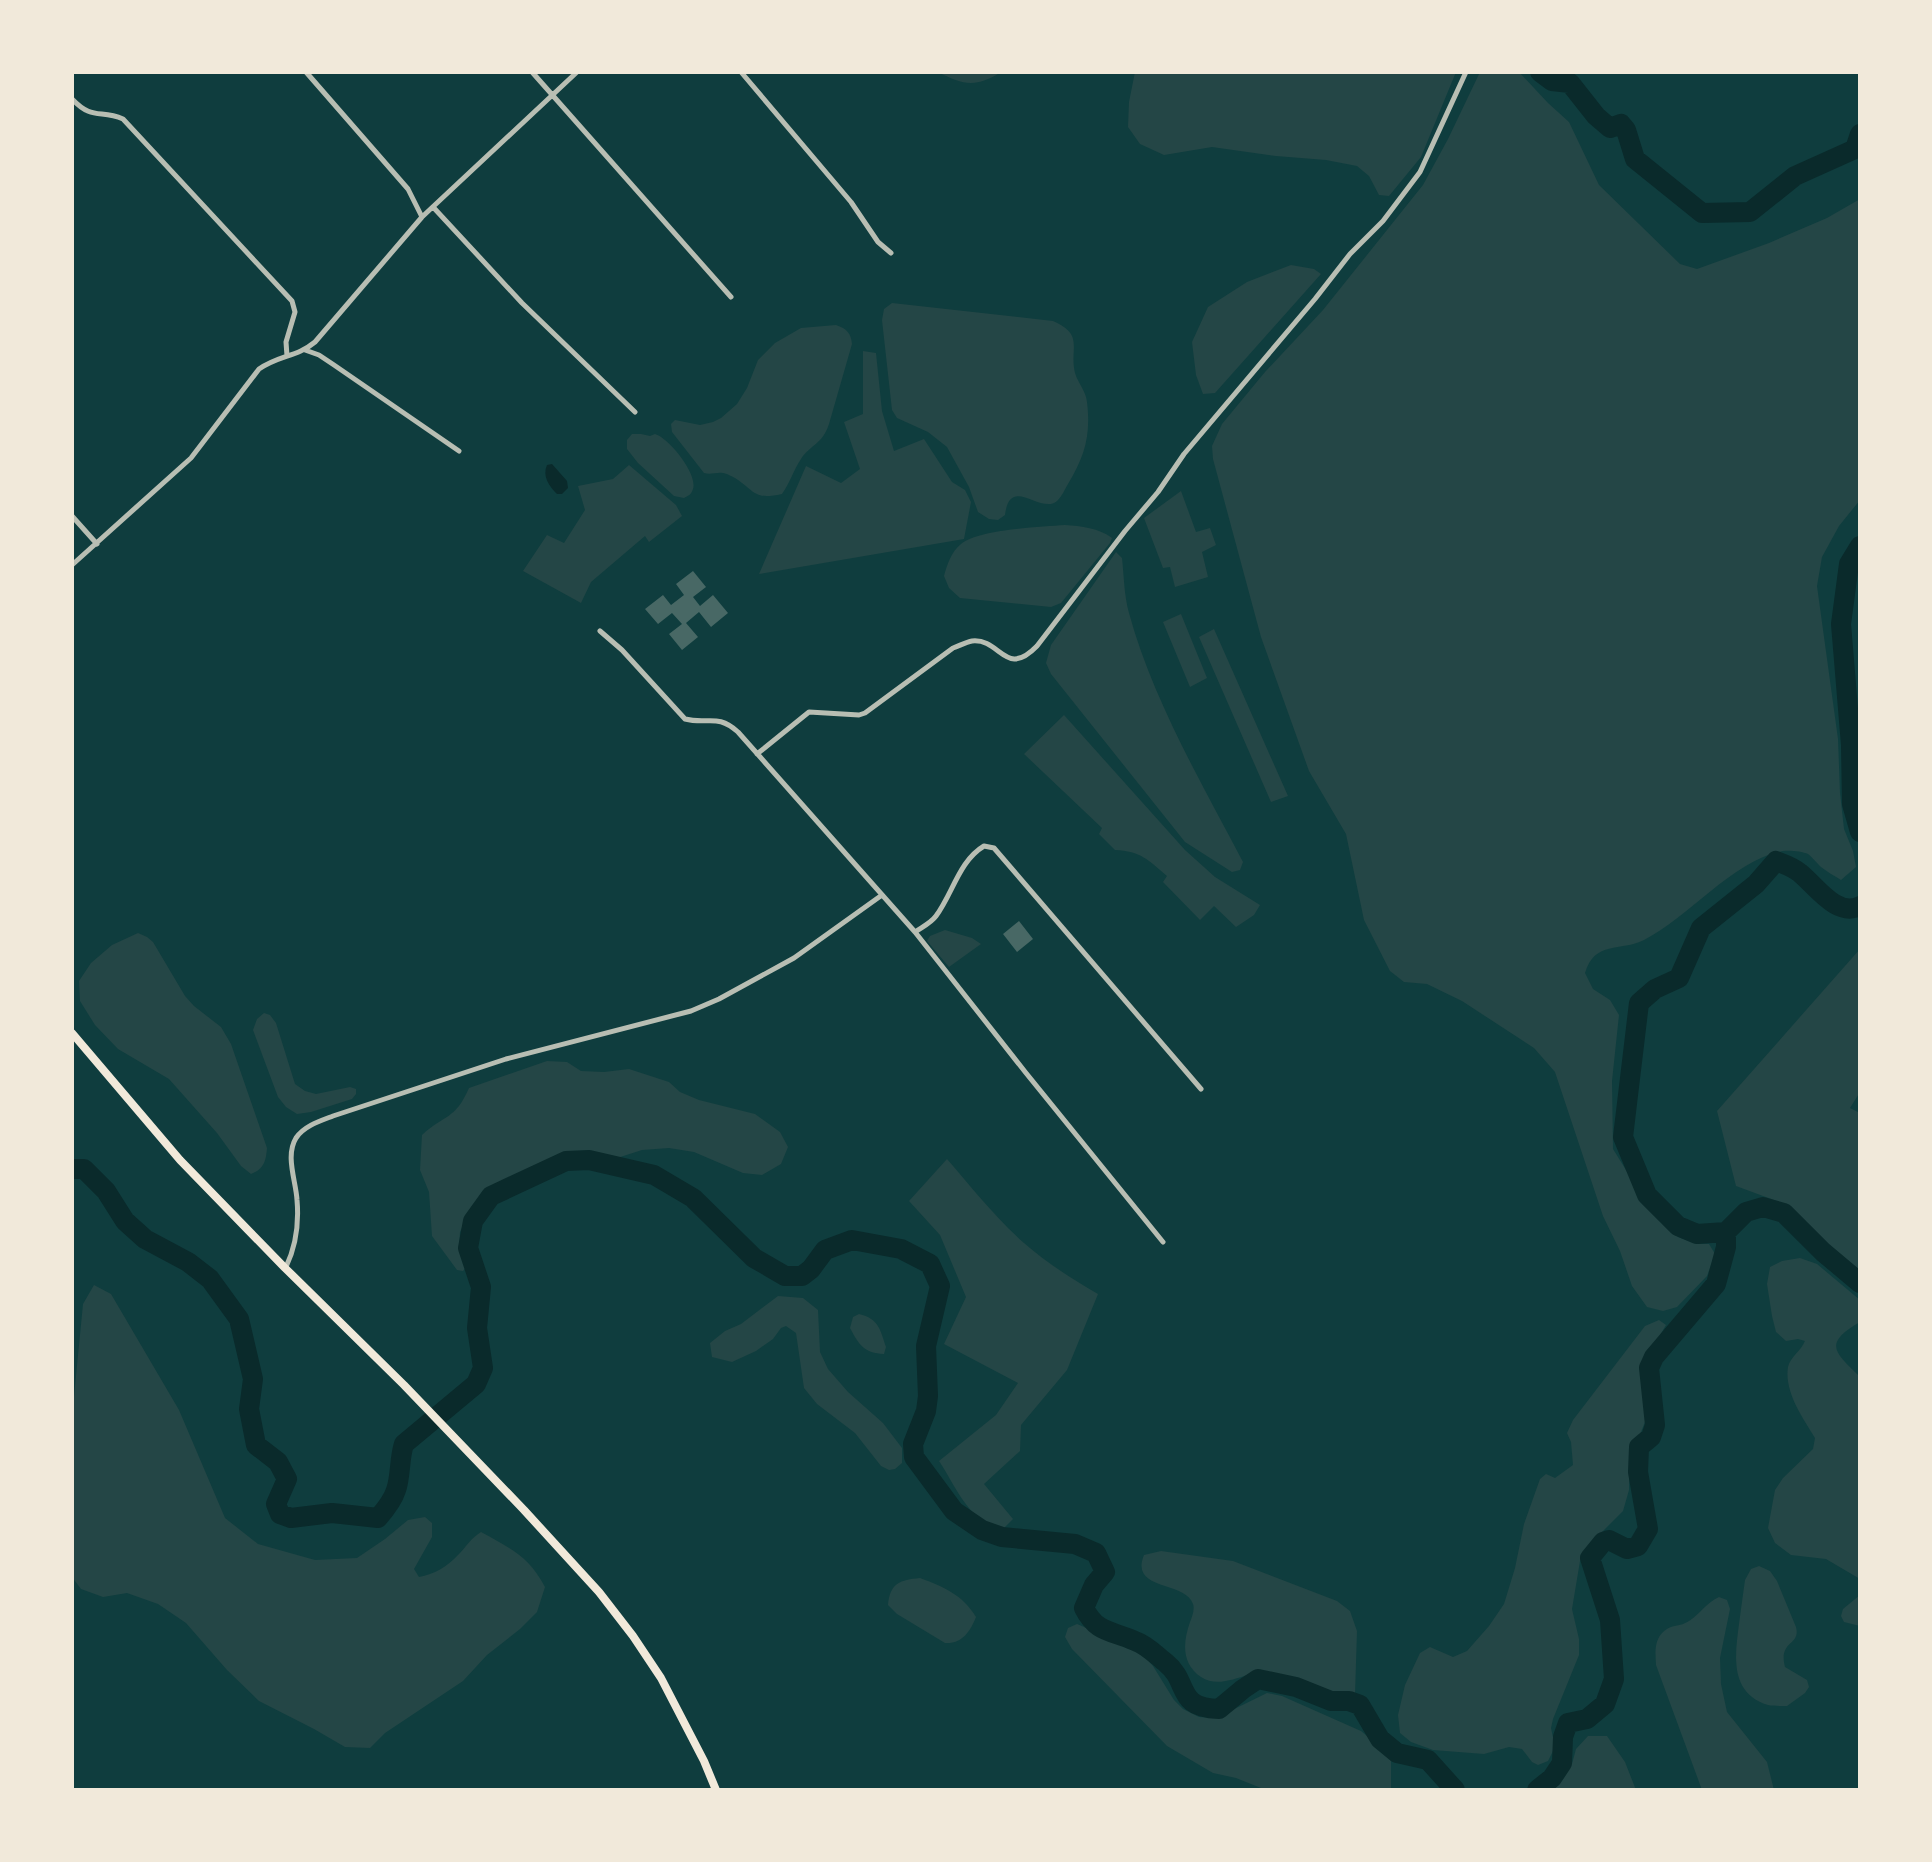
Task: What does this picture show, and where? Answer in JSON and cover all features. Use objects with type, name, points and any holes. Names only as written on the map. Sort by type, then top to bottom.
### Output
[{"type":"main road","points":[[72,1033],[180,1160],[404,1385],[589,1581],[633,1636],[661,1678],[716,1790]]},
{"type":"street","points":[[306,72],[408,189],[422,217]]},
{"type":"street","points":[[532,72],[731,297]]},
{"type":"street","points":[[72,565],[191,458],[259,369],[271,360],[305,350],[315,342],[422,217],[577,72]]},
{"type":"street","points":[[741,72],[851,202],[878,242],[891,253]]},
{"type":"street","points":[[757,754],[809,712],[865,713],[953,648],[970,641],[985,644],[1010,658],[1027,656],[1158,492],[1184,454],[1350,254],[1383,221],[1420,172],[1466,72]]},
{"type":"street","points":[[72,99],[87,113],[123,119],[292,301],[295,312],[286,342],[287,356]]},
{"type":"street","points":[[433,207],[522,303],[635,412]]},
{"type":"street","points":[[305,350],[319,355],[459,451]]},
{"type":"street","points":[[72,516],[97,544]]},
{"type":"street","points":[[600,631],[622,650],[685,719],[721,720],[730,724],[915,932],[1163,1242]]},
{"type":"street","points":[[915,932],[935,919],[973,854],[984,846],[994,848],[1201,1089]]},
{"type":"street","points":[[285,1268],[292,1255],[296,1235],[297,1201],[292,1147],[297,1136],[307,1127],[506,1059],[691,1011],[794,958],[882,895]]},
{"type":"shaded area","points":[[938,72],[1001,72],[984,81],[970,83]]},
{"type":"shaded area","points":[[1135,72],[1456,72],[1421,157],[1389,196],[1379,195],[1369,176],[1357,166],[1212,147],[1164,155],[1140,144],[1128,127]]},
{"type":"shaded area","points":[[1480,72],[1519,72],[1569,122],[1599,185],[1680,264],[1697,269],[1769,243],[1827,218],[1860,199],[1860,500],[1839,526],[1822,557],[1817,586],[1838,739],[1844,829],[1856,867],[1841,880],[1805,853],[1786,851],[1765,856],[1729,877],[1678,918],[1644,940],[1602,951],[1589,963],[1585,973],[1593,989],[1610,1000],[1619,1015],[1612,1081],[1613,1149],[1654,1215],[1678,1237],[1696,1244],[1709,1244],[1715,1254],[1707,1276],[1677,1307],[1663,1311],[1647,1307],[1632,1286],[1603,1216],[1555,1072],[1534,1048],[1462,1001],[1427,984],[1404,982],[1390,971],[1364,920],[1346,834],[1309,771],[1261,637],[1213,459],[1212,446],[1222,424],[1323,310],[1423,185]]},
{"type":"shaded area","points":[[1291,265],[1314,269],[1321,274],[1215,393],[1203,394],[1196,375],[1192,342],[1208,307],[1247,282]]},
{"type":"shaded area","points":[[892,303],[1053,321],[1069,332],[1074,343],[1075,373],[1086,398],[1088,425],[1083,454],[1058,500],[1044,504],[1020,496],[1013,497],[1005,515],[998,520],[989,519],[978,512],[969,487],[947,447],[928,432],[897,418],[892,410],[882,320],[884,309]]},
{"type":"shaded area","points":[[836,325],[848,332],[852,344],[829,424],[823,436],[801,459],[782,494],[756,494],[728,474],[704,473],[672,432],[671,424],[675,420],[700,425],[721,418],[737,404],[758,360],[775,343],[801,328]]},
{"type":"shaded area","points":[[863,351],[876,353],[882,411],[894,451],[924,439],[952,482],[965,490],[971,502],[964,539],[759,574],[806,466],[841,483],[860,469],[844,422],[863,414]]},
{"type":"shaded area","points":[[632,434],[655,434],[674,449],[691,475],[691,494],[684,498],[674,496],[638,463],[627,449],[627,440]]},
{"type":"shaded area","points":[[552,464],[567,481],[568,488],[562,494],[554,491],[546,477],[547,465]]},
{"type":"shaded area","points":[[629,465],[676,505],[682,516],[649,542],[645,536],[591,582],[581,603],[523,571],[547,535],[564,543],[585,510],[578,486],[613,479]]},
{"type":"shaded area","points":[[1181,491],[1196,532],[1210,528],[1216,545],[1202,552],[1208,577],[1175,587],[1170,567],[1163,568],[1144,518]]},
{"type":"shaded area","points":[[1065,525],[1096,530],[1112,538],[1061,603],[1051,607],[960,598],[949,588],[944,576],[948,563],[958,547],[970,539],[1010,530]]},
{"type":"shaded area","points":[[1116,552],[1122,558],[1127,606],[1151,677],[1179,740],[1243,862],[1240,870],[1232,872],[1185,842],[1051,674],[1046,663],[1051,645]]},
{"type":"shaded area","points":[[1181,614],[1207,678],[1190,687],[1163,622]]},
{"type":"shaded area","points":[[1214,629],[1288,796],[1271,802],[1199,637]]},
{"type":"shaded area","points":[[1064,715],[1185,850],[1215,877],[1260,905],[1254,915],[1236,927],[1214,906],[1200,920],[1163,882],[1167,876],[1155,865],[1138,854],[1115,850],[1099,834],[1102,828],[1024,754]]},
{"type":"shaded area","points":[[945,930],[981,944],[949,967],[927,941],[930,936]]},
{"type":"shaded area","points":[[138,933],[153,942],[185,996],[221,1027],[231,1044],[267,1148],[264,1164],[251,1174],[169,1079],[118,1049],[95,1025],[80,1001],[79,981],[91,963],[112,945]]},
{"type":"shaded area","points":[[1860,949],[1860,1092],[1850,1108],[1860,1113],[1860,1278],[1782,1203],[1736,1186],[1717,1111]]},
{"type":"shaded area","points":[[264,1013],[276,1023],[295,1084],[316,1094],[350,1087],[356,1089],[352,1099],[297,1114],[286,1107],[278,1097],[253,1030],[257,1019]]},
{"type":"shaded area","points":[[547,1061],[567,1062],[581,1071],[629,1069],[669,1082],[680,1092],[699,1100],[755,1114],[780,1132],[788,1147],[781,1164],[762,1175],[743,1173],[694,1152],[669,1148],[642,1150],[614,1159],[584,1152],[561,1156],[492,1189],[472,1206],[460,1232],[459,1249],[467,1266],[463,1271],[457,1270],[432,1236],[429,1192],[420,1170],[422,1135],[459,1106],[469,1088]]},
{"type":"shaded area","points":[[947,1159],[1024,1243],[1098,1294],[1067,1370],[1021,1425],[1020,1451],[984,1484],[1013,1519],[1003,1529],[992,1526],[973,1512],[939,1461],[996,1415],[1018,1383],[944,1344],[966,1297],[940,1235],[909,1201]]},
{"type":"shaded area","points":[[1800,1258],[1817,1264],[1860,1300],[1860,1322],[1840,1336],[1836,1348],[1860,1377],[1860,1579],[1826,1559],[1791,1555],[1775,1543],[1768,1528],[1775,1490],[1813,1449],[1815,1438],[1789,1386],[1789,1363],[1805,1341],[1786,1341],[1776,1332],[1767,1284],[1770,1267]]},
{"type":"shaded area","points":[[94,1285],[111,1294],[179,1410],[225,1518],[258,1544],[315,1560],[357,1558],[408,1520],[425,1517],[432,1523],[432,1537],[414,1569],[419,1577],[445,1566],[481,1532],[518,1554],[539,1576],[545,1587],[537,1612],[487,1655],[463,1681],[385,1733],[370,1748],[345,1747],[259,1701],[186,1623],[158,1604],[127,1593],[103,1597],[81,1589],[72,1577],[72,1417],[83,1304]]},
{"type":"shaded area","points":[[778,1296],[803,1298],[818,1310],[820,1352],[828,1369],[848,1392],[883,1423],[902,1448],[902,1463],[895,1469],[881,1466],[855,1433],[817,1404],[804,1388],[796,1333],[786,1326],[756,1351],[732,1362],[712,1357],[710,1343]]},
{"type":"shaded area","points":[[859,1314],[878,1326],[886,1347],[884,1354],[867,1350],[856,1339],[850,1328],[853,1317]]},
{"type":"shaded area","points":[[1659,1320],[1666,1325],[1644,1361],[1641,1382],[1645,1422],[1629,1462],[1629,1490],[1623,1511],[1598,1536],[1580,1561],[1572,1609],[1579,1639],[1579,1655],[1553,1719],[1551,1728],[1555,1747],[1548,1761],[1538,1765],[1522,1749],[1509,1747],[1484,1754],[1433,1750],[1411,1742],[1400,1733],[1398,1715],[1405,1685],[1420,1653],[1430,1647],[1453,1657],[1467,1651],[1489,1626],[1504,1604],[1524,1524],[1540,1479],[1546,1474],[1555,1478],[1573,1465],[1567,1433],[1573,1420],[1645,1326]]},
{"type":"shaded area","points":[[1161,1551],[1233,1561],[1337,1601],[1350,1611],[1357,1631],[1355,1695],[1340,1696],[1273,1675],[1248,1675],[1219,1682],[1201,1677],[1190,1665],[1185,1652],[1193,1604],[1180,1592],[1144,1575],[1144,1555]]},
{"type":"shaded area","points":[[1759,1566],[1770,1571],[1777,1581],[1796,1627],[1797,1633],[1784,1652],[1785,1667],[1807,1680],[1809,1687],[1787,1706],[1768,1705],[1755,1699],[1746,1692],[1737,1672],[1736,1648],[1745,1580],[1751,1569]]},
{"type":"shaded area","points":[[920,1578],[952,1593],[976,1617],[961,1639],[945,1643],[897,1614],[888,1605],[897,1584]]},
{"type":"shaded area","points":[[1860,1595],[1860,1626],[1844,1622],[1841,1616],[1843,1609]]},
{"type":"shaded area","points":[[1719,1597],[1727,1600],[1730,1609],[1720,1658],[1727,1712],[1767,1762],[1774,1790],[1702,1790],[1656,1665],[1656,1648],[1661,1634],[1689,1621]]},
{"type":"shaded area","points":[[1077,1624],[1143,1655],[1174,1700],[1199,1717],[1216,1718],[1267,1693],[1282,1696],[1361,1731],[1391,1761],[1393,1790],[1266,1790],[1213,1773],[1167,1746],[1072,1649],[1065,1637],[1068,1628]]},
{"type":"shaded area","points":[[1588,1736],[1607,1736],[1625,1762],[1636,1790],[1551,1790],[1572,1764],[1576,1749]]},
{"type":"building","points":[[693,571],[706,587],[693,597],[700,606],[713,595],[728,613],[711,627],[699,612],[686,623],[698,637],[682,650],[669,634],[682,624],[672,613],[658,624],[645,609],[663,595],[671,605],[684,595],[676,584]]},
{"type":"building","points":[[1019,921],[1033,939],[1017,952],[1003,934]]},
{"type":"waterway","points":[[1540,72],[1552,81],[1570,83],[1596,116],[1610,128],[1621,124],[1626,130],[1635,159],[1702,213],[1750,212],[1795,176],[1855,149],[1860,134]]},
{"type":"waterway","points":[[1860,546],[1849,564],[1841,624],[1851,745],[1852,804],[1860,832]]},
{"type":"waterway","points":[[1726,1232],[1697,1234],[1678,1226],[1647,1195],[1623,1137],[1639,1003],[1655,989],[1679,978],[1701,928],[1756,884],[1776,861],[1797,871],[1835,904],[1851,909],[1860,906]]},
{"type":"waterway","points":[[72,1169],[84,1169],[106,1191],[125,1221],[145,1239],[188,1262],[210,1279],[239,1319],[253,1379],[249,1409],[256,1445],[278,1462],[287,1479],[276,1504],[280,1514],[291,1518],[332,1513],[378,1518],[386,1508],[398,1485],[404,1444],[476,1384],[483,1368],[477,1328],[481,1287],[468,1248],[473,1221],[491,1196],[566,1161],[589,1160],[654,1175],[693,1198],[754,1258],[785,1276],[802,1276],[825,1250],[852,1240],[901,1249],[930,1264],[940,1286],[926,1346],[926,1411],[913,1444],[914,1457],[954,1511],[982,1530],[1002,1537],[1075,1544],[1096,1553],[1105,1572],[1094,1585],[1084,1608],[1089,1616],[1100,1627],[1152,1651],[1173,1670],[1189,1699],[1196,1704],[1219,1709],[1258,1679],[1296,1687],[1331,1701],[1349,1701],[1360,1705],[1380,1739],[1397,1753],[1428,1760],[1455,1790]]},
{"type":"waterway","points":[[1537,1790],[1552,1778],[1562,1763],[1563,1737],[1568,1723],[1587,1719],[1605,1704],[1614,1679],[1610,1620],[1590,1558],[1603,1542],[1609,1540],[1627,1549],[1638,1546],[1648,1529],[1638,1472],[1639,1447],[1651,1437],[1655,1425],[1649,1368],[1654,1357],[1716,1284],[1726,1247],[1726,1232],[1746,1212],[1763,1207],[1784,1213],[1860,1283]]}]
